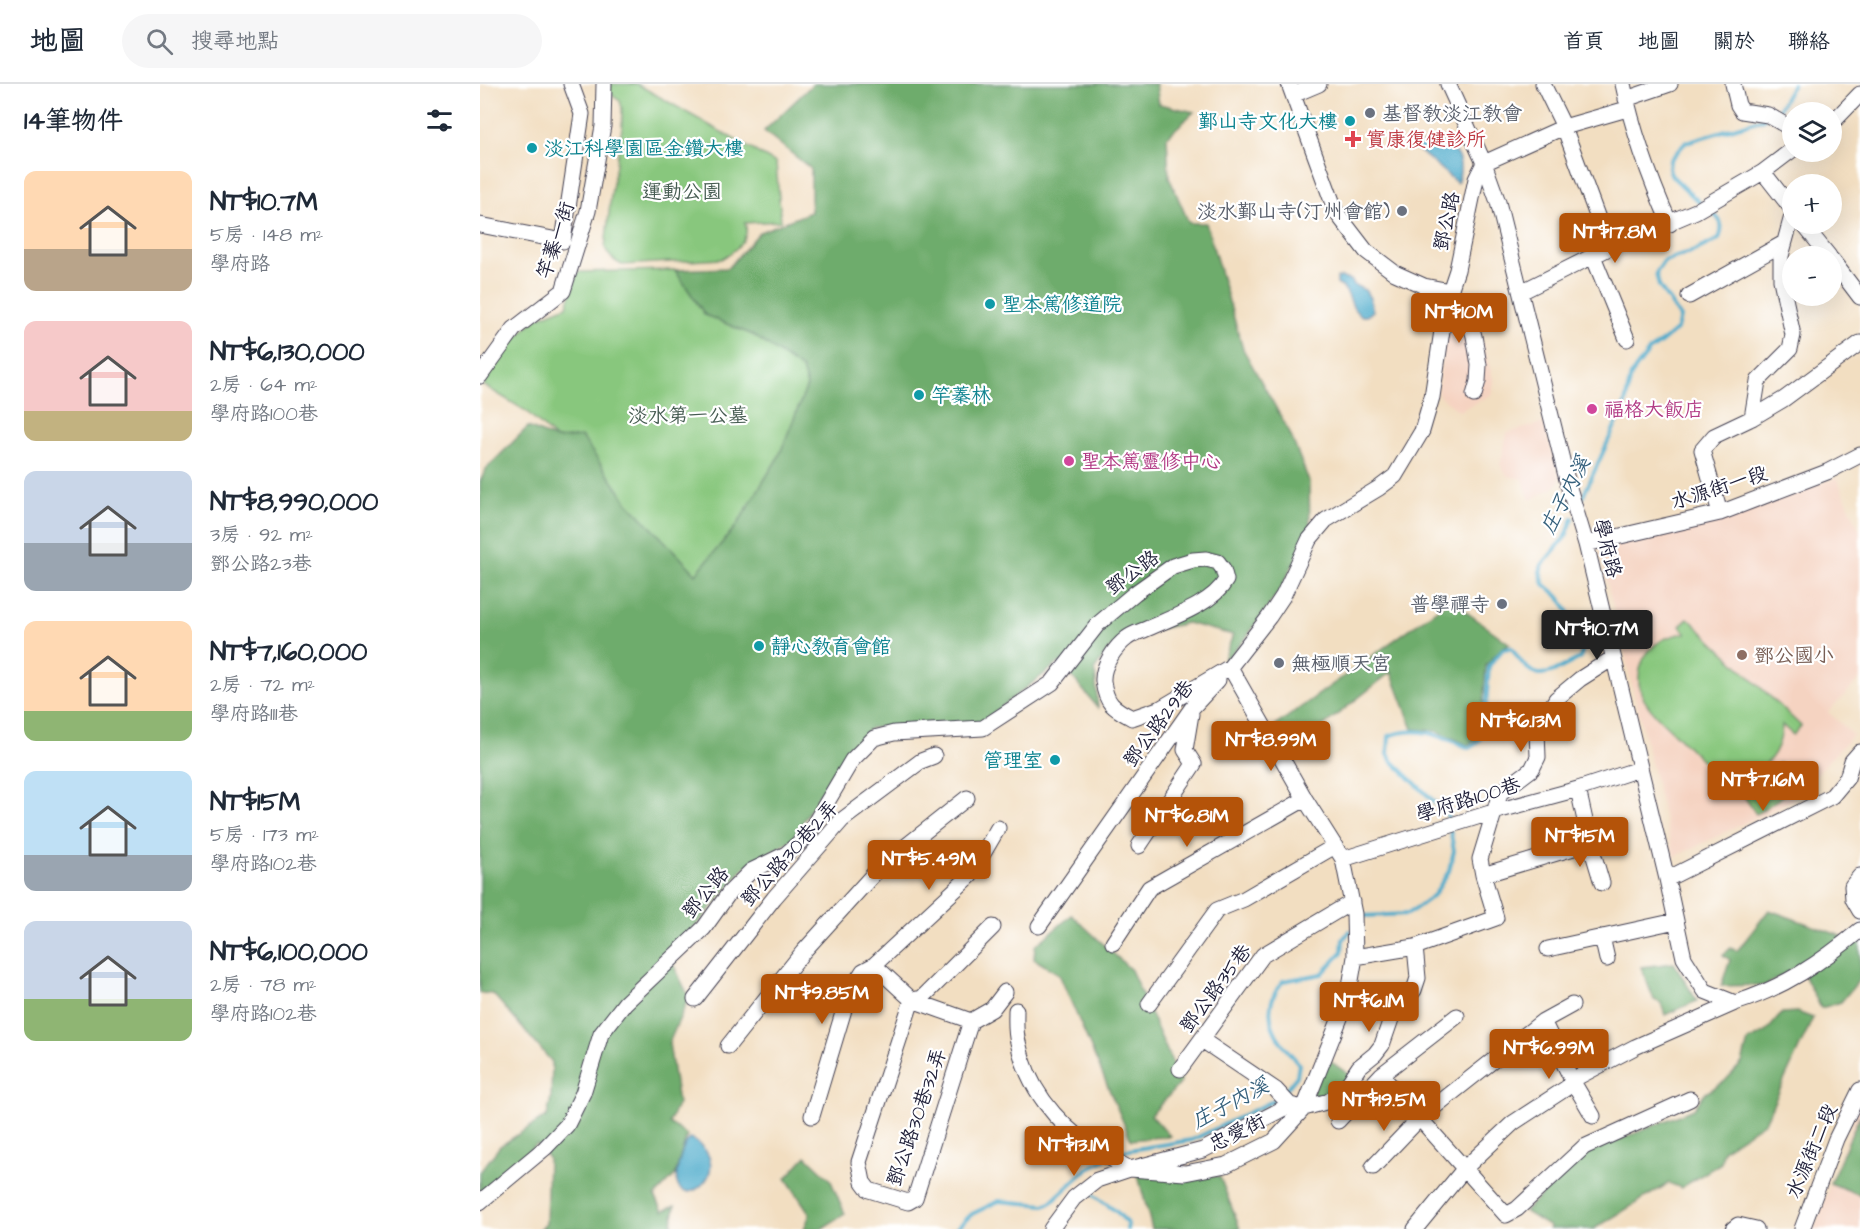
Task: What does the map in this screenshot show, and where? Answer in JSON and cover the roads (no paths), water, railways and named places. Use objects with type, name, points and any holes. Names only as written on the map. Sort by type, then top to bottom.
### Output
[{"type":"street","points":[[480,225],[563,241],[582,114],[571,84]]},
{"type":"street","name":"竿蓁一街","points":[[480,376],[514,329],[563,291],[588,211],[603,126],[604,84]]},
{"type":"street","points":[[1319,84],[1291,89],[1336,212],[1366,251],[1395,273],[1424,286],[1450,291],[1466,308],[1479,365],[1474,395]]},
{"type":"street","name":"學府路","points":[[1448,84],[1484,163],[1498,202],[1569,488],[1586,544],[1684,958],[1705,991],[1735,1003]]},
{"type":"street","points":[[1543,84],[1564,128],[1609,248]]},
{"type":"street","points":[[1484,163],[1564,128],[1625,97],[1670,84]]},
{"type":"street","points":[[1733,84],[1738,105],[1742,111],[1768,115],[1782,123]]},
{"type":"street","points":[[1842,113],[1860,94]]},
{"type":"street","points":[[1625,97],[1657,194],[1670,224]]},
{"type":"street","points":[[1521,292],[1609,248],[1696,211],[1763,172],[1782,158]]},
{"type":"street","name":"鄧公路","points":[[480,1202],[545,1148],[567,1125],[583,1093],[601,1034],[625,1003],[704,928],[729,893],[752,871],[786,854],[807,836],[852,760],[874,738],[894,733],[983,728],[1052,683],[1098,624],[1135,593],[1173,566],[1193,560],[1206,559],[1218,562],[1226,580],[1221,590],[1202,603],[1127,638],[1112,655],[1102,673],[1105,696],[1117,710],[1132,718],[1161,708],[1230,667],[1283,596],[1309,540],[1326,520],[1395,476],[1422,431],[1432,397],[1450,291],[1457,270],[1476,179],[1484,163]]},
{"type":"street","points":[[1763,172],[1782,196]]},
{"type":"street","points":[[1752,418],[1758,381],[1790,349],[1793,335],[1781,280],[1781,256],[1787,234]]},
{"type":"street","points":[[1811,234],[1820,246]]},
{"type":"street","points":[[1689,296],[1784,243]]},
{"type":"street","points":[[1593,256],[1628,339]]},
{"type":"street","points":[[1842,274],[1860,297]]},
{"type":"street","points":[[1720,513],[1702,450],[1714,436],[1752,418],[1784,399],[1860,343]]},
{"type":"street","name":"水源街一段","points":[[1586,544],[1720,513],[1827,472],[1860,454]]},
{"type":"street","points":[[1355,957],[1415,947],[1496,918],[1480,859],[1500,793],[1532,770],[1538,757],[1537,731],[1556,699],[1580,679],[1613,658]]},
{"type":"street","name":"鄧公路29巷","points":[[1040,926],[1192,708],[1230,667]]},
{"type":"street","name":"忠愛街","points":[[1051,1229],[1074,1198],[1097,1180],[1130,1169],[1185,1173],[1226,1165],[1274,1141],[1297,1106],[1348,998],[1355,957],[1354,914],[1343,860],[1305,799],[1230,667]]},
{"type":"street","points":[[1139,846],[1194,764],[1185,750],[1192,708]]},
{"type":"street","points":[[1667,879],[1832,796],[1846,778],[1852,761],[1860,752]]},
{"type":"street","name":"鄧公路30巷2弄","points":[[695,999],[774,898],[842,820],[921,761],[934,756]]},
{"type":"street","name":"學府路100巷","points":[[1343,860],[1493,812],[1578,789],[1639,769]]},
{"type":"street","points":[[1578,789],[1602,883]]},
{"type":"street","points":[[728,1046],[803,952],[881,866],[967,798]]},
{"type":"street","points":[[1113,943],[1149,888],[1305,799]]},
{"type":"street","points":[[812,1116],[849,993],[863,971],[874,965],[970,876],[998,828]]},
{"type":"street","points":[[1483,875],[1590,843]]},
{"type":"street","points":[[1149,1004],[1217,910],[1244,900],[1335,846]]},
{"type":"street","points":[[1860,876],[1852,886],[1853,900],[1860,911]]},
{"type":"street","name":"鄧公路35巷","points":[[1179,1069],[1263,955],[1352,902]]},
{"type":"street","points":[[1548,949],[1676,921]]},
{"type":"street","points":[[912,1000],[922,998],[993,927]]},
{"type":"street","points":[[1415,1229],[1465,1168],[1513,1123],[1568,1087],[1572,1080],[1635,1047],[1735,1003],[1761,995],[1794,978],[1860,930]]},
{"type":"street","points":[[1602,937],[1607,959]]},
{"type":"street","points":[[1016,1010],[1017,1041],[1027,1075],[1043,1102],[1066,1127],[1094,1149],[1130,1169],[1203,1150],[1297,1106],[1329,1101],[1344,1090],[1359,1067],[1382,1045],[1392,1016],[1414,990],[1418,978],[1415,947]]},
{"type":"street","points":[[874,965],[912,1000],[971,1021],[992,1009],[1005,992]]},
{"type":"street","name":"鄧公路30巷32弄","points":[[912,1000],[859,1162],[863,1182],[869,1190],[908,1202],[915,1198],[971,1021]]},
{"type":"street","points":[[1373,1167],[1419,1119],[1543,1021],[1572,1005]]},
{"type":"street","points":[[1338,1121],[1381,1075],[1457,1016]]},
{"type":"street","points":[[1543,1021],[1572,1080],[1593,1116]]},
{"type":"street","points":[[1202,1040],[1297,1106]]},
{"type":"street","points":[[1381,1075],[1506,1215],[1517,1209],[1584,1147],[1690,1098]]},
{"type":"street","name":"水源街二段","points":[[1802,1229],[1836,1139],[1860,1090]]},
{"type":"street","points":[[1733,1229],[1738,1225],[1756,1229]]},
{"type":"water","points":[[1432,141],[1447,145],[1456,154],[1460,167],[1457,183],[1416,148]]},
{"type":"water","points":[[1337,278],[1351,280],[1354,285],[1365,290],[1370,298],[1373,311],[1367,316],[1357,313],[1346,291],[1337,284]]},
{"type":"water","points":[[690,1138],[705,1151],[711,1164],[709,1175],[702,1185],[693,1191],[684,1191],[678,1186],[677,1172],[683,1150]]},
{"type":"waterway","name":"庄子內溪","points":[[1776,114],[1793,84]]},
{"type":"waterway","name":"庄子內溪","points":[[1700,203],[1672,176],[1669,169],[1670,160],[1686,142],[1764,119]]},
{"type":"waterway","name":"庄子內溪","points":[[1579,505],[1625,404],[1631,375],[1649,351],[1677,329],[1680,317],[1659,286],[1656,273],[1664,261],[1692,252],[1719,239],[1722,229],[1720,222],[1708,209]]},
{"type":"waterway","name":"庄子內溪","points":[[1449,822],[1447,814],[1391,760],[1388,754],[1389,736],[1410,732],[1430,733],[1469,748],[1481,737],[1485,719],[1489,666],[1503,649],[1512,648],[1527,668],[1534,673],[1542,674],[1550,673],[1580,658],[1584,646],[1566,607],[1558,596],[1544,584],[1540,572],[1542,565],[1566,536],[1573,518]]},
{"type":"waterway","name":"庄子內溪","points":[[1359,921],[1363,916],[1408,914],[1434,895],[1449,871],[1454,851],[1450,829]]},
{"type":"waterway","name":"庄子內溪","points":[[1283,1093],[1297,1076],[1299,1064],[1276,1034],[1271,1018],[1271,1003],[1283,981],[1322,974],[1342,952],[1343,939],[1350,931]]},
{"type":"waterway","name":"庄子內溪","points":[[1114,1156],[1123,1151],[1192,1140],[1277,1098]]},
{"type":"waterway","name":"庄子內溪","points":[[956,1229],[972,1214],[999,1201],[1045,1205],[1087,1169],[1104,1160]]},
{"type":"waterway","name":"庄子內溪","points":[[1088,1191],[1117,1212],[1128,1224],[1127,1229]]},
{"type":"place","name":"基督教淡江教會","points":[[1370,113]]},
{"type":"place","name":"鄞山寺文化大樓","points":[[1350,121]]},
{"type":"place","name":"實康復健診所","points":[[1353,139]]},
{"type":"place","name":"淡江科學園區金鑽大樓","points":[[532,148]]},
{"type":"place","name":"淡水鄞山寺(汀州會館)","points":[[1402,211]]},
{"type":"place","name":"聖本篤修道院","points":[[990,304]]},
{"type":"place","name":"竿蓁林","points":[[919,395]]},
{"type":"place","name":"福格大飯店","points":[[1592,409]]},
{"type":"place","name":"聖本篤靈修中心","points":[[1069,461]]},
{"type":"place","name":"普學禪寺","points":[[1502,604]]},
{"type":"place","name":"靜心教育會館","points":[[759,646]]},
{"type":"place","name":"鄧公國小","points":[[1742,655]]},
{"type":"place","name":"無極順天宮","points":[[1279,663]]},
{"type":"place","name":"管理室","points":[[1055,760]]},
{"type":"park label","name":"運動公園","points":[[682,191]]},
{"type":"park label","name":"淡水第一公墓","points":[[688,415]]}]
